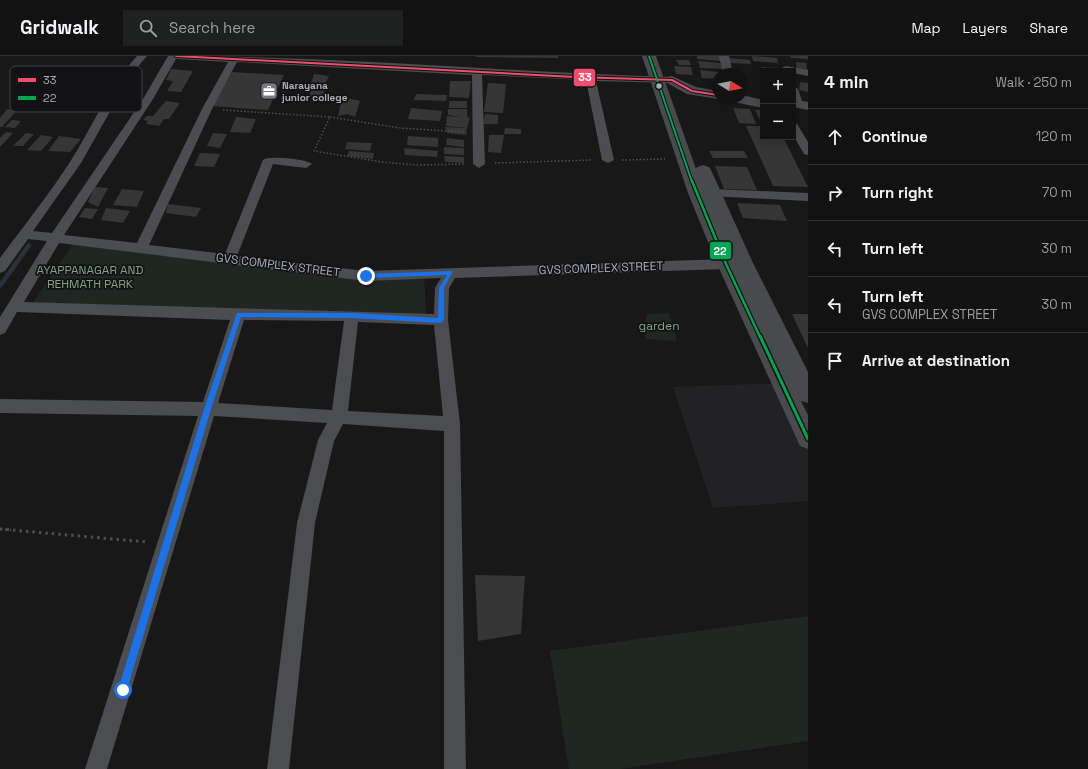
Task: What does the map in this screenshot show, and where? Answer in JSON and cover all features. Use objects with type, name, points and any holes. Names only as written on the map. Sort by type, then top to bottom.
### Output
[{"type":"main road","points":[[649,56],[671,82],[692,91],[712,94]]},
{"type":"main road","points":[[662,56],[712,193],[802,370],[808,394]]},
{"type":"main road","points":[[671,82],[712,87]]},
{"type":"main road","points":[[671,82],[684,158],[696,192],[726,264],[808,439]]},
{"type":"main road","points":[[748,94],[760,96]]},
{"type":"main road","points":[[748,101],[760,103]]},
{"type":"street","points":[[133,66],[142,56]]},
{"type":"street","points":[[142,108],[174,56],[234,59],[330,60],[477,72],[671,82]]},
{"type":"street","points":[[724,56],[727,68]]},
{"type":"street","points":[[142,249],[206,109],[234,59]]},
{"type":"street","points":[[785,67],[808,73]]},
{"type":"street","points":[[477,72],[479,164]]},
{"type":"street","points":[[590,77],[608,160]]},
{"type":"street","points":[[796,97],[800,107]]},
{"type":"street","points":[[0,268],[75,163],[103,112]]},
{"type":"street","points":[[0,330],[56,238],[120,144],[140,112]]},
{"type":"street","points":[[796,131],[808,152]]},
{"type":"street","points":[[229,260],[269,160],[306,164]]},
{"type":"street","points":[[712,193],[808,198]]},
{"type":"street","name":"GVS COMPLEX STREET","points":[[23,234],[366,276],[726,264]]},
{"type":"street","points":[[451,272],[442,288],[441,320],[452,424],[456,769]]},
{"type":"street","points":[[16,306],[239,315],[352,316],[441,320]]},
{"type":"street","points":[[96,769],[123,690],[207,409],[239,315]]},
{"type":"street","points":[[278,769],[306,523],[326,440],[339,417],[352,316]]},
{"type":"street","points":[[775,370],[802,370]]},
{"type":"street","points":[[0,406],[207,409],[452,424]]},
{"type":"path","points":[[206,109],[330,117],[400,128],[478,133]]},
{"type":"path","points":[[330,117],[314,151],[382,162],[417,165],[684,158]]},
{"type":"path","points":[[0,529],[167,544]]},
{"type":"shaded area","points":[[781,383],[808,439],[808,501],[713,508],[673,387]]},
{"type":"green space","name":"AYAPPANAGAR AND REHMATH PARK","points":[[73,244],[277,265],[424,274],[426,316],[30,307]]},
{"type":"green space","name":"garden","points":[[669,313],[677,341],[645,339],[647,314]]},
{"type":"green space","points":[[808,616],[808,741],[620,769],[569,769],[550,651]]},
{"type":"building","points":[[558,56],[558,58],[476,57]]},
{"type":"building","points":[[697,56],[720,56],[721,61],[697,59]]},
{"type":"building","points":[[752,56],[777,58],[778,63],[753,61]]},
{"type":"building","points":[[790,56],[808,56],[808,59],[791,58]]},
{"type":"building","points":[[729,58],[750,60],[751,64],[730,63]]},
{"type":"building","points":[[676,60],[689,60],[691,65],[679,65]]},
{"type":"building","points":[[698,61],[720,63],[722,68],[712,69],[700,68]]},
{"type":"building","points":[[796,62],[806,63],[807,70],[797,69]]},
{"type":"building","points":[[674,66],[691,67],[693,75],[676,74]]},
{"type":"building","points":[[171,69],[193,71],[181,92],[167,91],[173,81],[166,80]]},
{"type":"building","points":[[700,70],[712,71],[712,79],[702,78]]},
{"type":"building","points":[[232,72],[284,75],[268,110],[212,106]]},
{"type":"building","points":[[314,74],[329,76],[323,88],[325,90],[322,97],[309,96]]},
{"type":"building","points":[[450,81],[471,81],[469,98],[449,97]]},
{"type":"building","points":[[800,82],[808,83],[808,92],[799,90]]},
{"type":"building","points":[[488,83],[506,84],[503,113],[484,112]]},
{"type":"building","points":[[416,94],[447,95],[446,101],[414,100]]},
{"type":"building","points":[[342,97],[360,101],[355,117],[347,114],[338,116]]},
{"type":"building","points":[[166,101],[180,103],[169,119],[164,119],[159,126],[146,124],[148,121],[143,120],[147,116],[153,116]]},
{"type":"building","points":[[449,101],[467,101],[467,108],[449,108]]},
{"type":"building","points":[[411,108],[442,111],[440,121],[408,119]]},
{"type":"building","points":[[733,108],[750,109],[756,124],[739,123]]},
{"type":"building","points":[[7,109],[10,109],[10,112],[15,112],[2,127],[0,127],[0,118]]},
{"type":"building","points":[[448,109],[467,109],[467,117],[470,118],[467,128],[446,126],[447,116],[461,117],[448,115]]},
{"type":"building","points":[[755,110],[760,110],[760,120]]},
{"type":"building","points":[[485,114],[498,115],[498,124],[483,124]]},
{"type":"building","points":[[236,117],[256,119],[250,133],[230,132]]},
{"type":"building","points":[[12,120],[21,121],[15,128],[5,127]]},
{"type":"building","points":[[746,126],[760,126],[760,140],[784,140],[808,187],[773,186]]},
{"type":"building","points":[[445,127],[467,128],[466,135],[447,133]]},
{"type":"building","points":[[505,128],[521,129],[521,134],[504,134]]},
{"type":"building","points":[[6,132],[13,133],[0,147],[0,138]]},
{"type":"building","points":[[26,133],[34,134],[23,146],[13,146]]},
{"type":"building","points":[[213,133],[227,134],[220,148],[207,146]]},
{"type":"building","points":[[41,135],[53,137],[41,151],[27,150]]},
{"type":"building","points":[[489,135],[504,135],[501,153],[488,152]]},
{"type":"building","points":[[59,136],[81,139],[70,152],[48,151]]},
{"type":"building","points":[[408,136],[438,138],[438,147],[407,145]]},
{"type":"building","points":[[447,138],[464,140],[464,147],[446,145]]},
{"type":"building","points":[[347,142],[372,143],[370,151],[345,149]]},
{"type":"building","points":[[444,147],[464,148],[464,155],[444,154]]},
{"type":"building","points":[[404,148],[438,151],[437,157],[405,155]]},
{"type":"building","points":[[349,151],[374,153],[373,159],[347,156]]},
{"type":"building","points":[[709,151],[744,151],[748,158],[713,158]]},
{"type":"building","points":[[200,153],[220,154],[214,167],[194,166]]},
{"type":"building","points":[[444,156],[464,157],[464,163],[445,162]]},
{"type":"building","points":[[715,166],[747,167],[757,190],[724,189]]},
{"type":"building","points":[[95,187],[108,188],[98,207],[88,202]]},
{"type":"building","points":[[122,189],[144,191],[137,207],[113,205]]},
{"type":"building","points":[[737,203],[780,205],[787,221],[743,218]]},
{"type":"building","points":[[168,204],[201,208],[196,217],[166,213]]},
{"type":"building","points":[[85,208],[98,209],[92,219],[79,217]]},
{"type":"building","points":[[106,208],[130,211],[123,223],[101,220]]},
{"type":"building","points":[[792,314],[808,314],[808,348]]},
{"type":"building","points":[[475,575],[525,576],[521,634],[478,641]]},
{"type":"waterway","points":[[0,286],[29,245]]},
{"type":"transit line","name":"33","points":[[176,56],[575,77],[672,80],[692,91],[712,94]]},
{"type":"transit line","name":"22","points":[[649,56],[696,193],[726,264],[808,439]]},
{"type":"place","name":"Narayana junior college","points":[[269,91]]},
{"type":"route","points":[[123,690],[207,409],[239,315],[352,316],[441,320],[442,288],[451,272],[366,276]]}]
